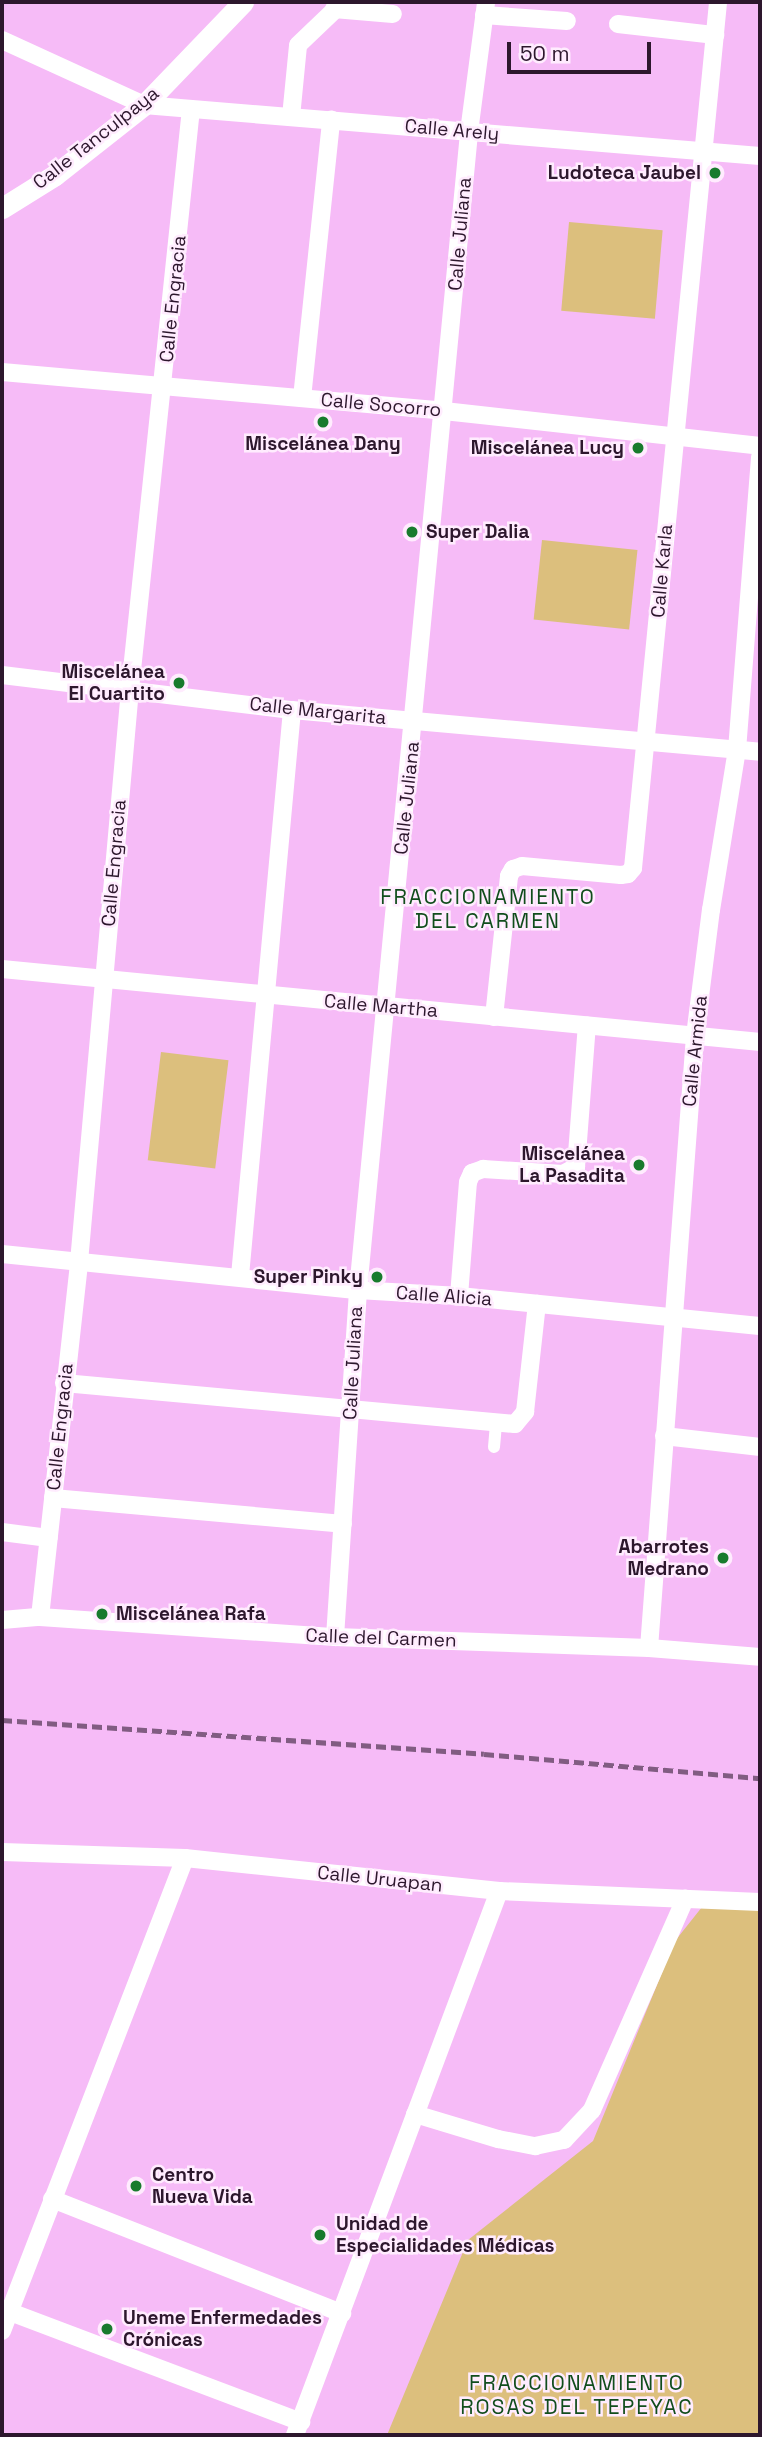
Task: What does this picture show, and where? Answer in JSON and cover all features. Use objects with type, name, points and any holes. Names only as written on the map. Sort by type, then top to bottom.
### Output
[{"type":"street","name":"Calle Karla","points":[[494,1017],[509,876],[513,869],[522,866],[628,874],[634,868],[718,2]]},
{"type":"street","name":"Calle Tanculpaya","points":[[2,208],[55,176],[144,105],[237,3]]},
{"type":"street","points":[[291,117],[298,45],[339,6],[393,14]]},
{"type":"street","points":[[485,8],[568,21]]},
{"type":"street","name":"Calle Juliana","points":[[335,1637],[358,1290],[415,722],[469,132],[485,8]]},
{"type":"street","points":[[618,24],[715,35]]},
{"type":"street","name":"Calle Arely","points":[[2,40],[144,105],[760,156]]},
{"type":"street","name":"Calle Engracia","points":[[40,1617],[79,1262],[131,689],[191,109]]},
{"type":"street","points":[[302,398],[331,121]]},
{"type":"street","name":"Calle Socorro","points":[[2,372],[444,411],[760,446]]},
{"type":"street","name":"Calle Armida","points":[[649,1648],[695,1036],[711,910],[737,750],[760,457]]},
{"type":"street","name":"Calle Margarita","points":[[2,675],[292,710],[760,752]]},
{"type":"street","points":[[240,1276],[292,710]]},
{"type":"street","name":"Calle Martha","points":[[2,969],[760,1042]]},
{"type":"street","points":[[459,1296],[468,1182],[472,1173],[483,1170],[563,1174],[576,1167],[587,1026]]},
{"type":"street","name":"Calle Alicia","points":[[2,1254],[358,1290],[459,1296],[760,1326]]},
{"type":"street","points":[[64,1383],[351,1407],[496,1423],[520,1422],[525,1412],[537,1304]]},
{"type":"street","points":[[494,1447],[496,1423]]},
{"type":"street","points":[[664,1436],[760,1447]]},
{"type":"street","points":[[53,1498],[343,1524]]},
{"type":"street","points":[[2,1532],[48,1538]]},
{"type":"street","name":"Calle del Carmen","points":[[2,1620],[40,1617],[335,1637],[649,1648],[760,1657]]},
{"type":"street","name":"Calle Uruapan","points":[[2,1852],[185,1858],[499,1891],[760,1902]]},
{"type":"street","points":[[2,2331],[5,2310],[52,2199],[185,1858]]},
{"type":"street","points":[[5,2310],[298,2429],[499,1891]]},
{"type":"street","points":[[415,2114],[535,2146],[564,2140],[592,2110],[685,1899]]},
{"type":"street","points":[[52,2199],[342,2313]]},
{"type":"shaded area","points":[[569,222],[663,230],[655,319],[561,311]]},
{"type":"shaded area","points":[[542,540],[637,550],[629,630],[534,620]]},
{"type":"shaded area","points":[[161,1052],[228,1060],[215,1168],[148,1160]]},
{"type":"shaded area","points":[[702,1907],[760,1909],[760,2435],[387,2435],[468,2240],[593,2141],[675,1941]]},
{"type":"railway","points":[[2,1720],[484,1754],[760,1778]]},
{"type":"place","name":"Ludoteca Jaubel","points":[[715,173]]},
{"type":"place","name":"Miscelánea Dany","points":[[323,422]]},
{"type":"place","name":"Miscelánea Lucy","points":[[638,448]]},
{"type":"place","name":"Super Dalia","points":[[412,532]]},
{"type":"place","name":"Miscelánea El Cuartito","points":[[179,683]]},
{"type":"place","name":"Miscelánea La Pasadita","points":[[639,1165]]},
{"type":"place","name":"Super Pinky","points":[[377,1277]]},
{"type":"place","name":"Abarrotes Medrano","points":[[723,1558]]},
{"type":"place","name":"Miscelánea Rafa","points":[[102,1614]]},
{"type":"place","name":"Centro Nueva Vida","points":[[136,2186]]},
{"type":"place","name":"Unidad de Especialidades Médicas","points":[[320,2235]]},
{"type":"place","name":"Uneme Enfermedades Crónicas","points":[[107,2329]]},
{"type":"district","name":"FRACCIONAMIENTO DEL CARMEN","points":[[488,909]]},
{"type":"district","name":"FRACCIONAMIENTO ROSAS DEL TEPEYAC","points":[[577,2395]]}]
